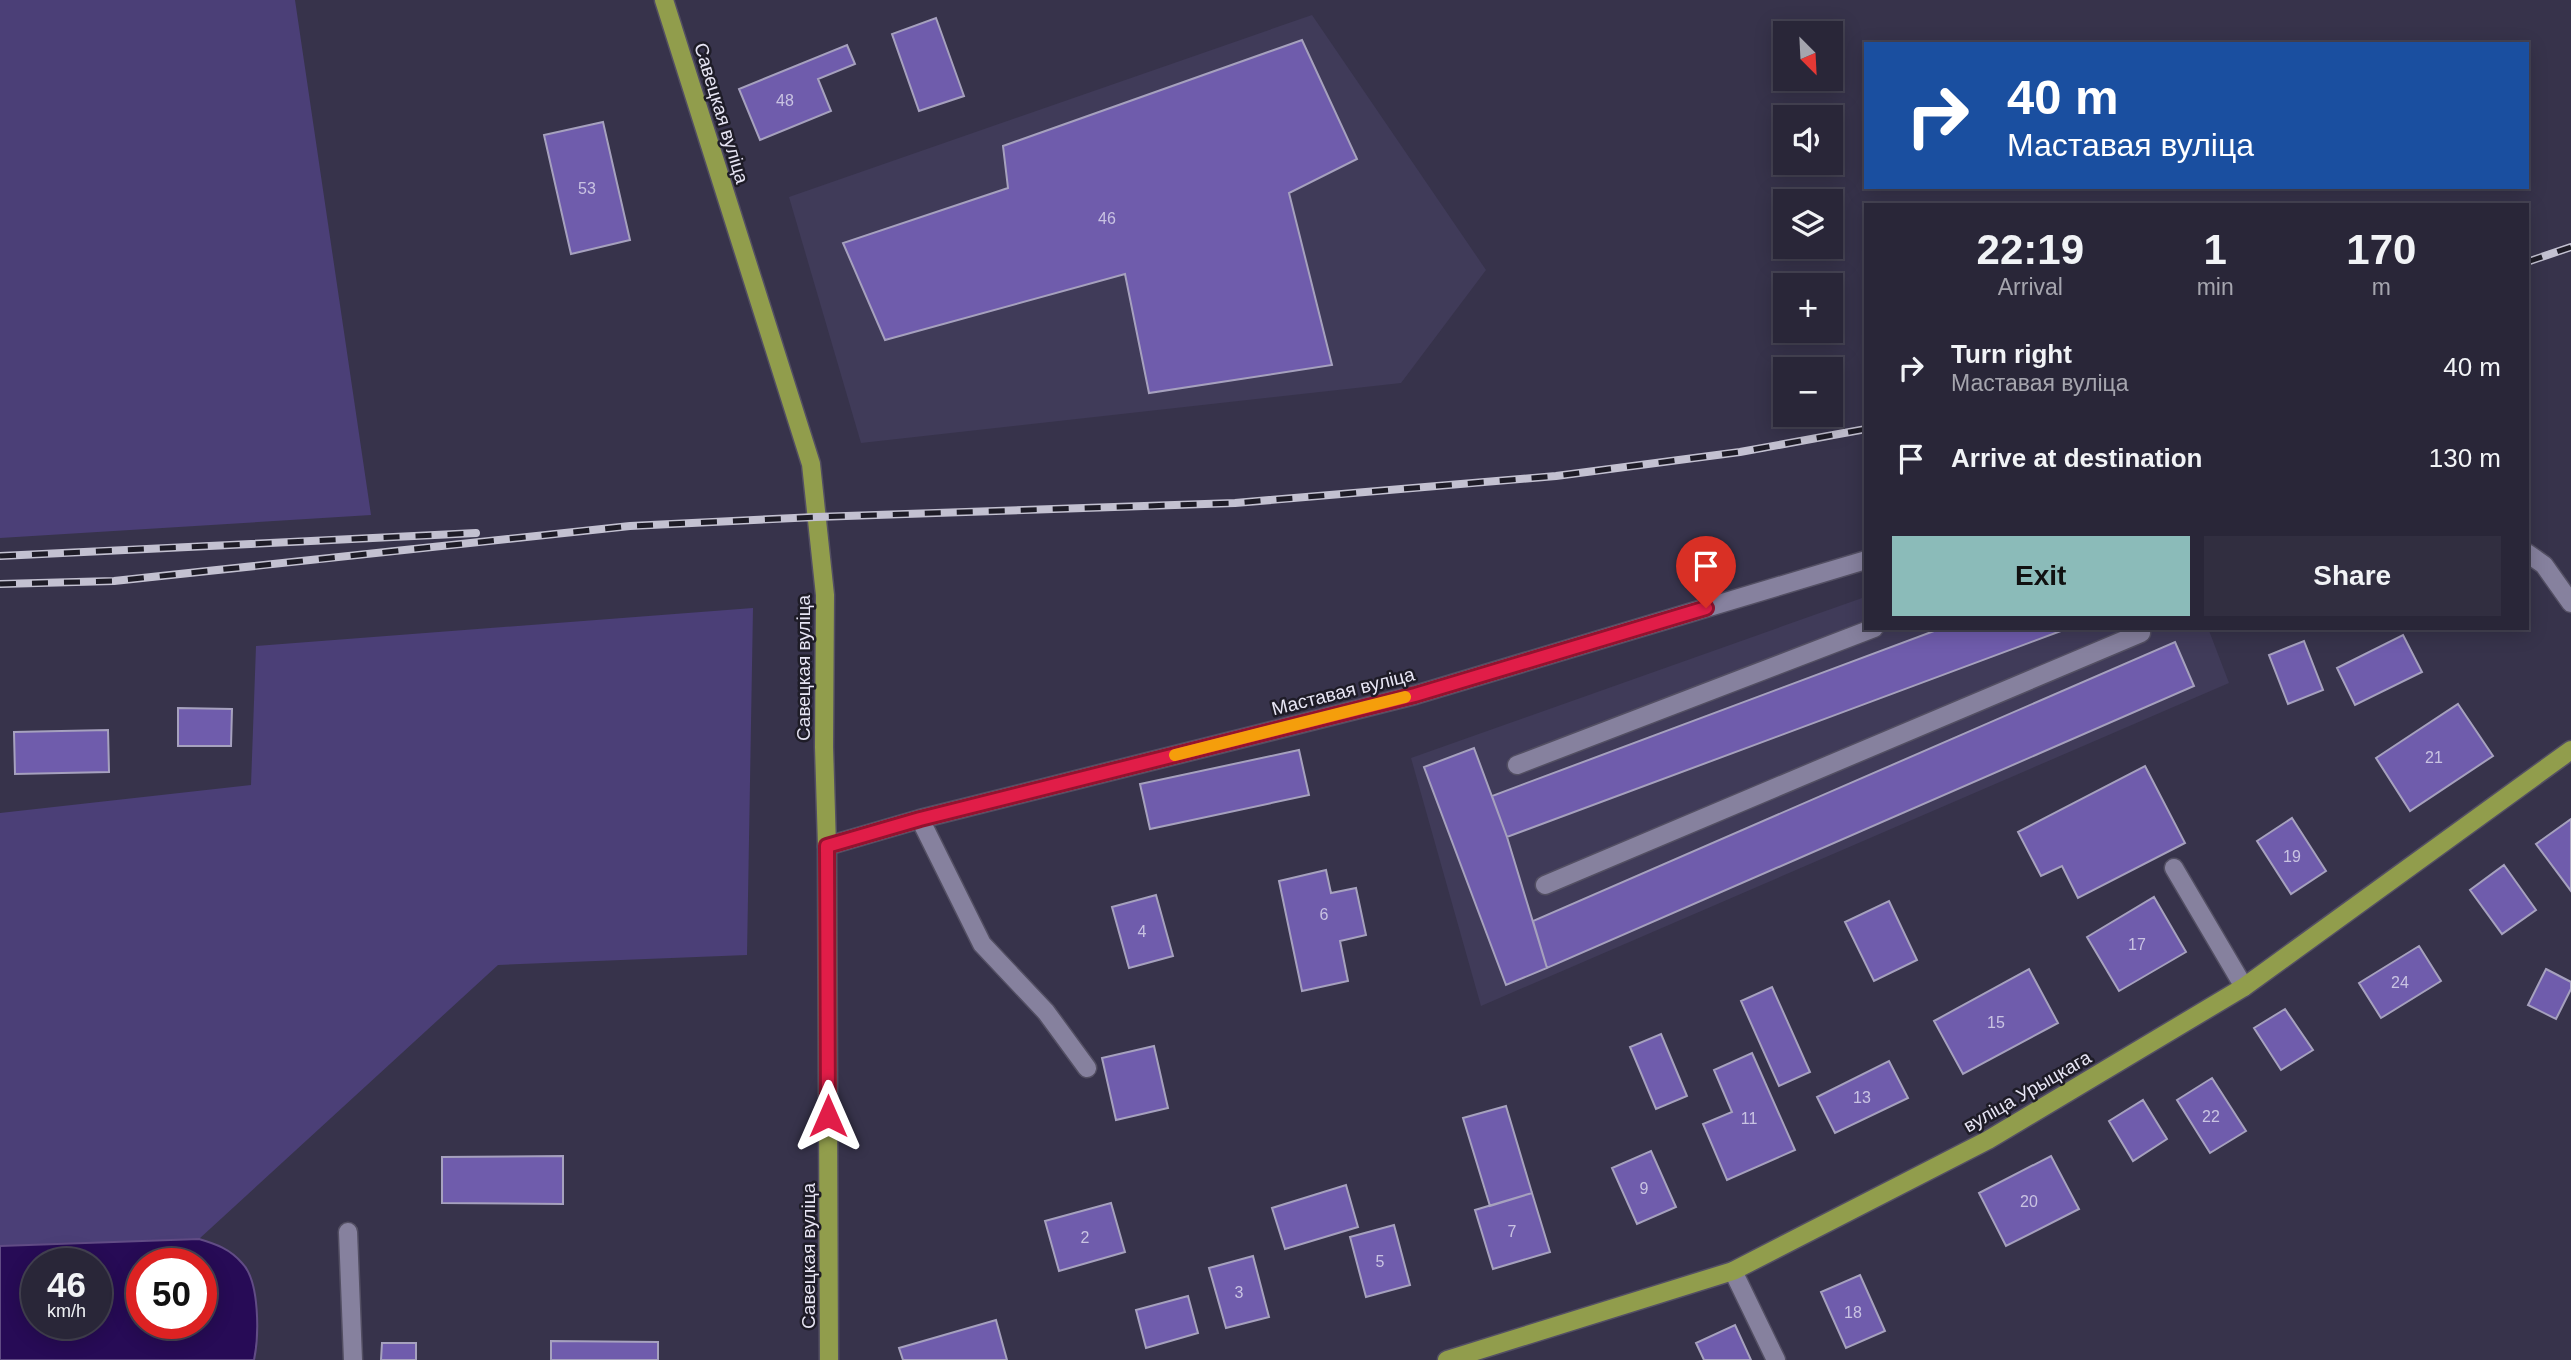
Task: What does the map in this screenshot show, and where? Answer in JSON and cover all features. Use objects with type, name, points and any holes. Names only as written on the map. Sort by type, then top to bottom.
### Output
[{"type":"main road","name":"Савецкая вуліца","points":[[664,0],[811,464],[825,595],[829,1360]]},
{"type":"main road","name":"вуліца Урыцкага","points":[[1447,1360],[1733,1271],[1988,1140],[2244,987],[2571,750]]},
{"type":"street","points":[[2529,554],[2544,565],[2571,603]]},
{"type":"street","name":"Маставая вуліца","points":[[827,846],[920,819],[1415,695],[1864,561]]},
{"type":"street","points":[[1517,765],[1869,630]]},
{"type":"street","points":[[1545,885],[2141,633],[2140,630]]},
{"type":"street","points":[[920,819],[982,944],[1046,1012],[1087,1068]]},
{"type":"street","points":[[2174,868],[2244,987]]},
{"type":"street","points":[[348,1232],[353,1360]]},
{"type":"street","points":[[1733,1271],[1776,1360]]},
{"type":"shaded area","points":[[0,0],[295,0],[371,515],[0,538]]},
{"type":"shaded area","points":[[1312,15],[1486,270],[1401,383],[861,443],[789,197]]},
{"type":"shaded area","points":[[1864,597],[1864,630],[2209,630],[2229,683],[1481,1006],[1411,758]]},
{"type":"shaded area","points":[[753,608],[747,955],[498,965],[199,1239],[0,1246],[0,813],[251,785],[256,646]]},
{"type":"shaded area","points":[[199,1239],[233,1254],[248,1271],[252,1282],[257,1309],[254,1360],[0,1360],[0,1246]]},
{"type":"building","points":[[936,18],[964,96],[919,111],[892,34]]},
{"type":"building","points":[[1302,40],[1357,159],[1289,193],[1332,365],[1149,393],[1125,274],[885,340],[843,243],[1008,188],[1003,146]]},
{"type":"building","points":[[847,45],[855,64],[818,79],[831,111],[760,140],[739,89]]},
{"type":"building","points":[[603,122],[630,240],[571,254],[544,135]]},
{"type":"building","points":[[1937,630],[2064,630],[1507,837],[1492,796]]},
{"type":"building","points":[[2403,635],[2422,672],[2355,705],[2337,668]]},
{"type":"building","points":[[2304,641],[2323,690],[2288,704],[2269,655]]},
{"type":"building","points":[[2175,642],[2194,686],[1547,968],[1533,921]]},
{"type":"building","points":[[2458,704],[2493,756],[2410,811],[2376,758]]},
{"type":"building","points":[[178,708],[232,709],[231,746],[178,746]]},
{"type":"building","points":[[108,730],[109,772],[15,774],[14,732]]},
{"type":"building","points":[[1474,748],[1507,837],[1547,968],[1506,985],[1424,767]]},
{"type":"building","points":[[1299,750],[1309,795],[1150,829],[1140,784]]},
{"type":"building","points":[[2145,766],[2185,843],[2078,898],[2062,866],[2041,876],[2018,832]]},
{"type":"building","points":[[2292,818],[2326,871],[2291,894],[2257,841]]},
{"type":"building","points":[[2571,819],[2571,891],[2536,844]]},
{"type":"building","points":[[2504,865],[2536,910],[2502,934],[2470,890]]},
{"type":"building","points":[[1326,870],[1331,893],[1356,888],[1366,935],[1340,941],[1348,981],[1302,991],[1279,881]]},
{"type":"building","points":[[1156,895],[1173,956],[1129,968],[1112,907]]},
{"type":"building","points":[[2154,897],[2186,952],[2119,991],[2087,937]]},
{"type":"building","points":[[1889,901],[1917,960],[1874,981],[1845,922]]},
{"type":"building","points":[[2419,946],[2441,981],[2381,1018],[2359,983]]},
{"type":"building","points":[[2029,969],[2058,1023],[1963,1074],[1934,1021]]},
{"type":"building","points":[[2546,969],[2571,982],[2571,989],[2556,1019],[2528,1005]]},
{"type":"building","points":[[1772,987],[1810,1072],[1779,1086],[1741,1001]]},
{"type":"building","points":[[2285,1009],[2313,1050],[2281,1070],[2254,1028]]},
{"type":"building","points":[[1661,1034],[1687,1096],[1656,1109],[1630,1047]]},
{"type":"building","points":[[1154,1046],[1168,1108],[1116,1120],[1102,1058]]},
{"type":"building","points":[[1752,1053],[1795,1150],[1727,1180],[1703,1124],[1732,1112],[1714,1070]]},
{"type":"building","points":[[1889,1061],[1908,1098],[1835,1133],[1817,1097]]},
{"type":"building","points":[[2212,1078],[2246,1131],[2210,1153],[2177,1100]]},
{"type":"building","points":[[2143,1100],[2167,1139],[2133,1161],[2109,1121]]},
{"type":"building","points":[[1506,1106],[1532,1193],[1490,1206],[1463,1118]]},
{"type":"building","points":[[1651,1151],[1676,1207],[1637,1224],[1612,1168]]},
{"type":"building","points":[[563,1156],[563,1204],[442,1203],[442,1157]]},
{"type":"building","points":[[2051,1156],[2079,1209],[2006,1246],[1979,1193]]},
{"type":"building","points":[[1346,1185],[1358,1227],[1285,1249],[1272,1208]]},
{"type":"building","points":[[1532,1193],[1550,1252],[1493,1269],[1475,1210]]},
{"type":"building","points":[[1111,1203],[1125,1252],[1059,1271],[1045,1221]]},
{"type":"building","points":[[1394,1225],[1410,1285],[1366,1297],[1350,1237]]},
{"type":"building","points":[[1253,1256],[1269,1317],[1226,1328],[1209,1268]]},
{"type":"building","points":[[1860,1275],[1885,1331],[1846,1348],[1821,1292]]},
{"type":"building","points":[[1188,1296],[1198,1333],[1146,1348],[1136,1310]]},
{"type":"building","points":[[996,1320],[1007,1360],[903,1360],[899,1348]]},
{"type":"building","points":[[1735,1325],[1751,1360],[1704,1360],[1696,1343]]},
{"type":"building","points":[[551,1341],[658,1342],[658,1360],[551,1360]]},
{"type":"building","points":[[382,1343],[416,1343],[416,1360],[381,1360]]},
{"type":"railway","points":[[2529,261],[2571,247]]},
{"type":"railway","points":[[0,584],[114,581],[630,526],[1235,503],[1556,476],[1740,452],[1864,429]]},
{"type":"railway","points":[[0,556],[476,533]]},
{"type":"slow traffic","points":[[1175,755],[1405,697]]},
{"type":"route","points":[[828,1116],[827,846],[920,819],[1415,695],[1706,608]]}]
